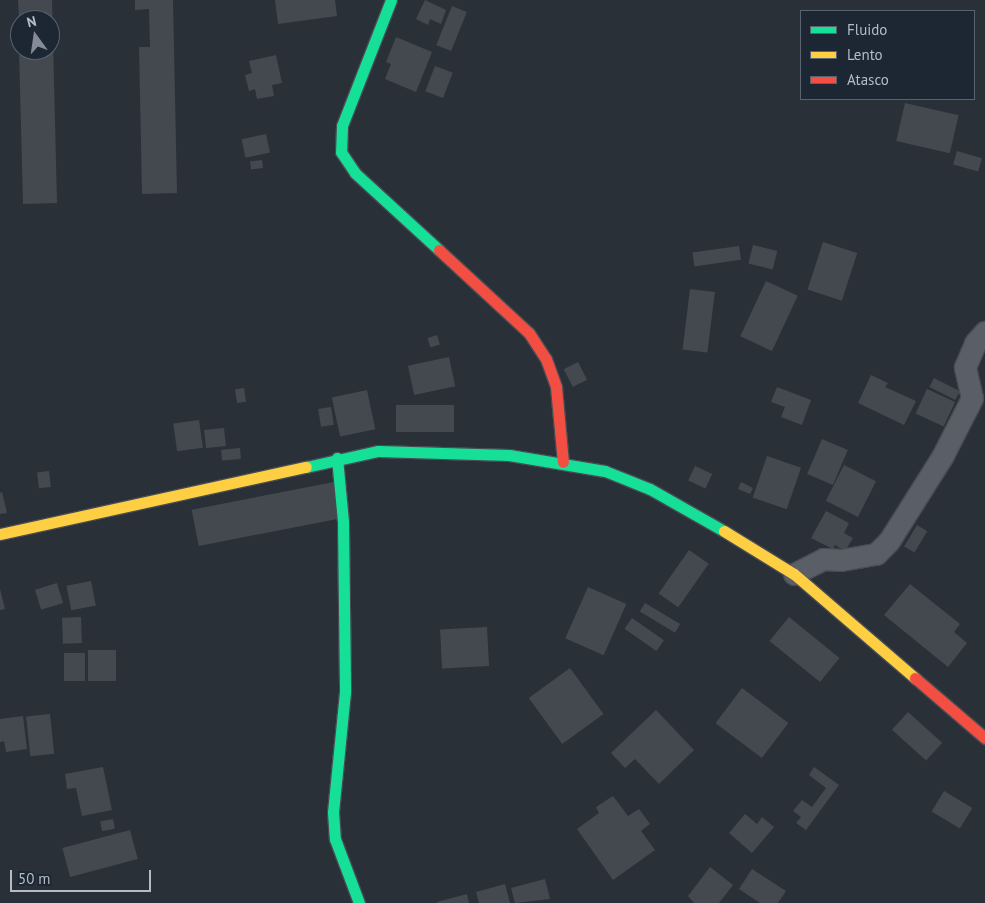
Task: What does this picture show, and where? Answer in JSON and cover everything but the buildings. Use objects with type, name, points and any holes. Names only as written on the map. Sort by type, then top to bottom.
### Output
[{"type":"street","points":[[391,0],[342,126],[341,152],[355,173],[529,333],[546,359],[556,387],[564,462]]},
{"type":"street","points":[[794,574],[823,559],[848,560],[876,554],[889,541],[942,457],[972,398],[966,367],[975,344],[985,332]]},
{"type":"street","points":[[0,534],[337,458],[378,451],[509,455],[564,462],[605,471],[650,489],[794,574],[985,738]]},
{"type":"street","points":[[337,458],[343,522],[345,692],[333,812],[335,839],[359,903]]},
{"type":"traffic: fast","points":[[391,0],[342,126],[341,152],[355,173],[439,250]]},
{"type":"traffic: fast","points":[[306,467],[378,451],[509,455],[605,471],[650,489],[724,531]]},
{"type":"traffic: fast","points":[[337,458],[343,522],[345,692],[333,812],[335,839],[359,903]]},
{"type":"traffic: slow","points":[[0,534],[306,467]]},
{"type":"traffic: slow","points":[[724,531],[794,574],[915,678]]},
{"type":"traffic: jam","points":[[439,250],[529,333],[546,359],[556,387],[563,462]]},
{"type":"traffic: jam","points":[[915,678],[985,738]]}]
